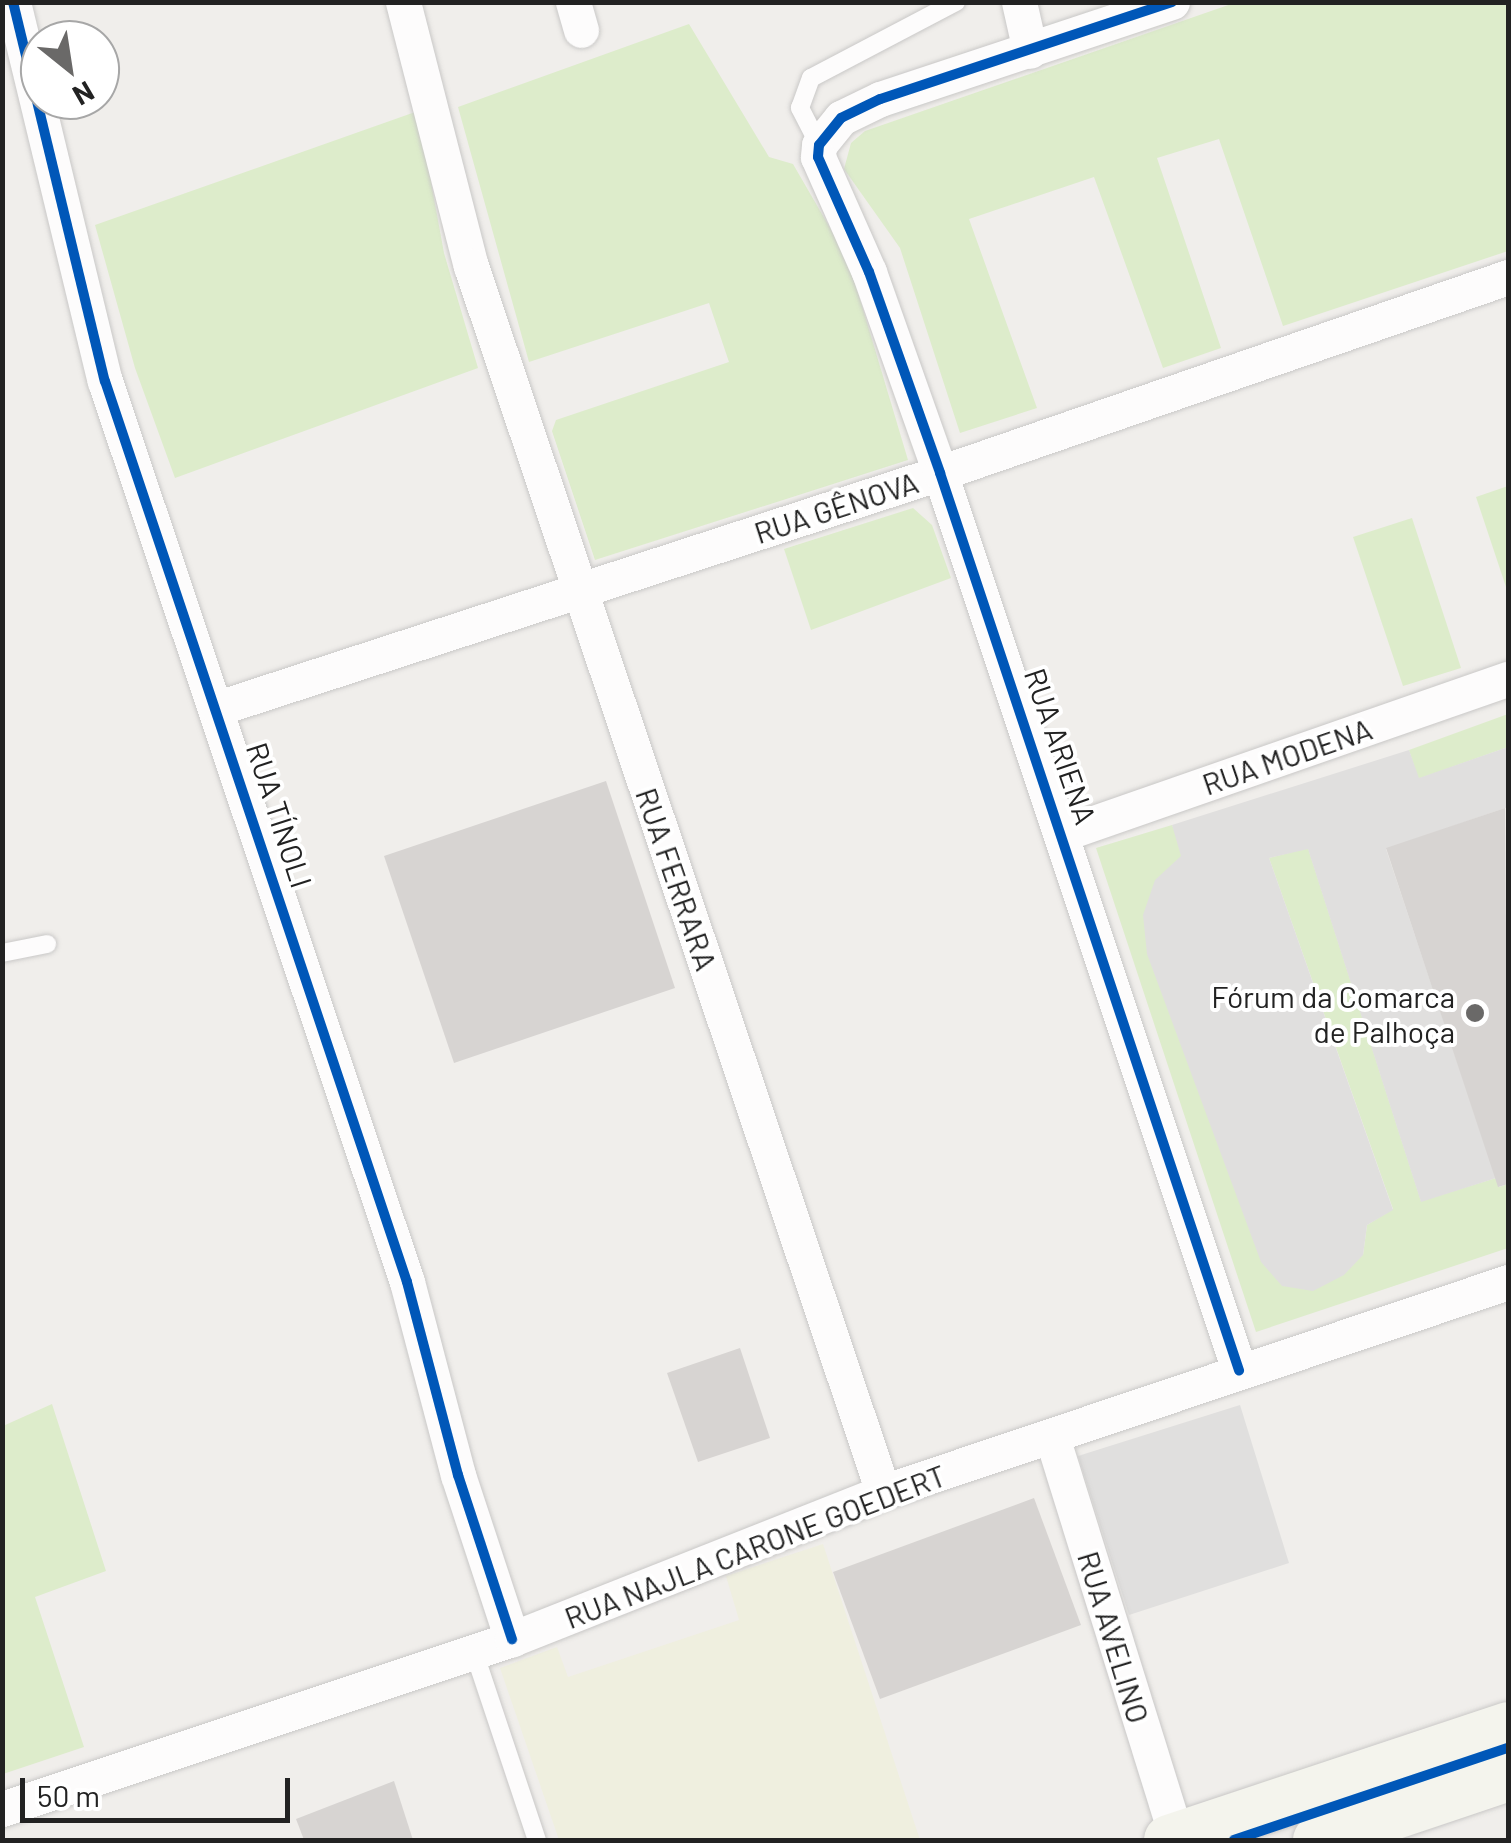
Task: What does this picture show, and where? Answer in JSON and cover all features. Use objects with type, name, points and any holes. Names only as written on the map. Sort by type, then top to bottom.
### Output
[{"type":"main road","points":[[1173,1839],[1508,1727]]},
{"type":"main road","points":[[1318,1840],[1508,1776]]},
{"type":"street","name":"RUA TÍNOLI","points":[[13,2],[105,381],[218,708],[407,1282],[458,1475],[512,1639]]},
{"type":"street","name":"RUA FERRARA","points":[[403,2],[471,266],[883,1492]]},
{"type":"street","points":[[1019,2],[1030,52]]},
{"type":"street","points":[[819,145],[840,118],[880,99],[1172,2]]},
{"type":"street","name":"RUA ARIENA","points":[[819,145],[822,172],[869,272],[1064,832],[1240,1370]]},
{"type":"street","name":"RUA GÊNOVA","points":[[218,708],[580,592],[1508,278]]},
{"type":"street","name":"RUA MODENA","points":[[1064,832],[1508,679]]},
{"type":"street","name":"RUA NAJLA CARONE GOEDERT","points":[[2,1809],[512,1639],[883,1492],[1508,1282]]},
{"type":"street","name":"RUA AVELINO","points":[[1052,1436],[1173,1839]]},
{"type":"lane","points":[[819,145],[800,108],[811,78],[956,2]]},
{"type":"lane","points":[[2,952],[47,944]]},
{"type":"lane","points":[[474,1652],[538,1840]]},
{"type":"green space","points":[[1237,2],[1508,3],[1508,251],[1283,326],[1219,139],[1157,158],[1221,348],[1163,368],[1094,177],[969,219],[1037,408],[960,433],[900,248],[844,169],[851,143],[865,131]]},
{"type":"green space","points":[[689,24],[769,157],[793,164],[848,259],[908,460],[595,560],[552,431],[556,420],[729,362],[709,303],[529,362],[458,107]]},
{"type":"green space","points":[[418,111],[444,253],[478,368],[175,478],[135,368],[95,225]]},
{"type":"green space","points":[[1508,486],[1508,593],[1476,497]]},
{"type":"green space","points":[[913,508],[932,525],[951,578],[811,630],[784,549]]},
{"type":"green space","points":[[1412,518],[1461,668],[1403,686],[1353,537]]},
{"type":"green space","points":[[1508,714],[1508,747],[1418,779],[1409,750]]},
{"type":"green space","points":[[1172,825],[1363,1255],[1367,1225],[1393,1209],[1269,858],[1308,848],[1421,1201],[1496,1178],[1499,1187],[1508,1184],[1508,1248],[1256,1332],[1096,848]]},
{"type":"green space","points":[[52,1404],[106,1571],[35,1597],[84,1747],[3,1774],[3,1426]]},
{"type":"green space","points":[[823,1544],[920,1840],[559,1840],[500,1668],[557,1647],[568,1677],[739,1620],[726,1576]]},
{"type":"shaded area","points":[[1508,747],[1508,807],[1386,849],[1496,1178],[1421,1202],[1308,849],[1269,858],[1393,1210],[1367,1225],[1363,1255],[1344,1275],[1313,1291],[1282,1286],[1261,1262],[1147,954],[1143,915],[1155,880],[1181,856],[1172,825],[1409,750],[1419,778]]},
{"type":"shaded area","points":[[1240,1405],[1289,1563],[1129,1615],[1078,1456]]},
{"type":"building","points":[[606,781],[675,988],[454,1063],[384,856]]},
{"type":"building","name":"Fórum da Comarca de Palhoça","points":[[1505,808],[1508,1184],[1498,1187],[1386,848]]},
{"type":"building","points":[[740,1348],[770,1438],[698,1462],[667,1373]]},
{"type":"building","points":[[1034,1498],[1081,1625],[880,1699],[833,1572]]},
{"type":"building","points":[[394,1781],[413,1840],[304,1840],[296,1819]]},
{"type":"cycle path","points":[[13,2],[105,381],[407,1282],[458,1475],[512,1639]]},
{"type":"cycle path","points":[[1172,2],[880,99],[841,118],[819,145],[818,157],[869,272],[940,473],[1239,1370]]},
{"type":"cycle path","points":[[1234,1840],[1508,1748]]},
{"type":"place","name":"Fórum da Comarca de Palhoça","points":[[1475,1013]]}]
